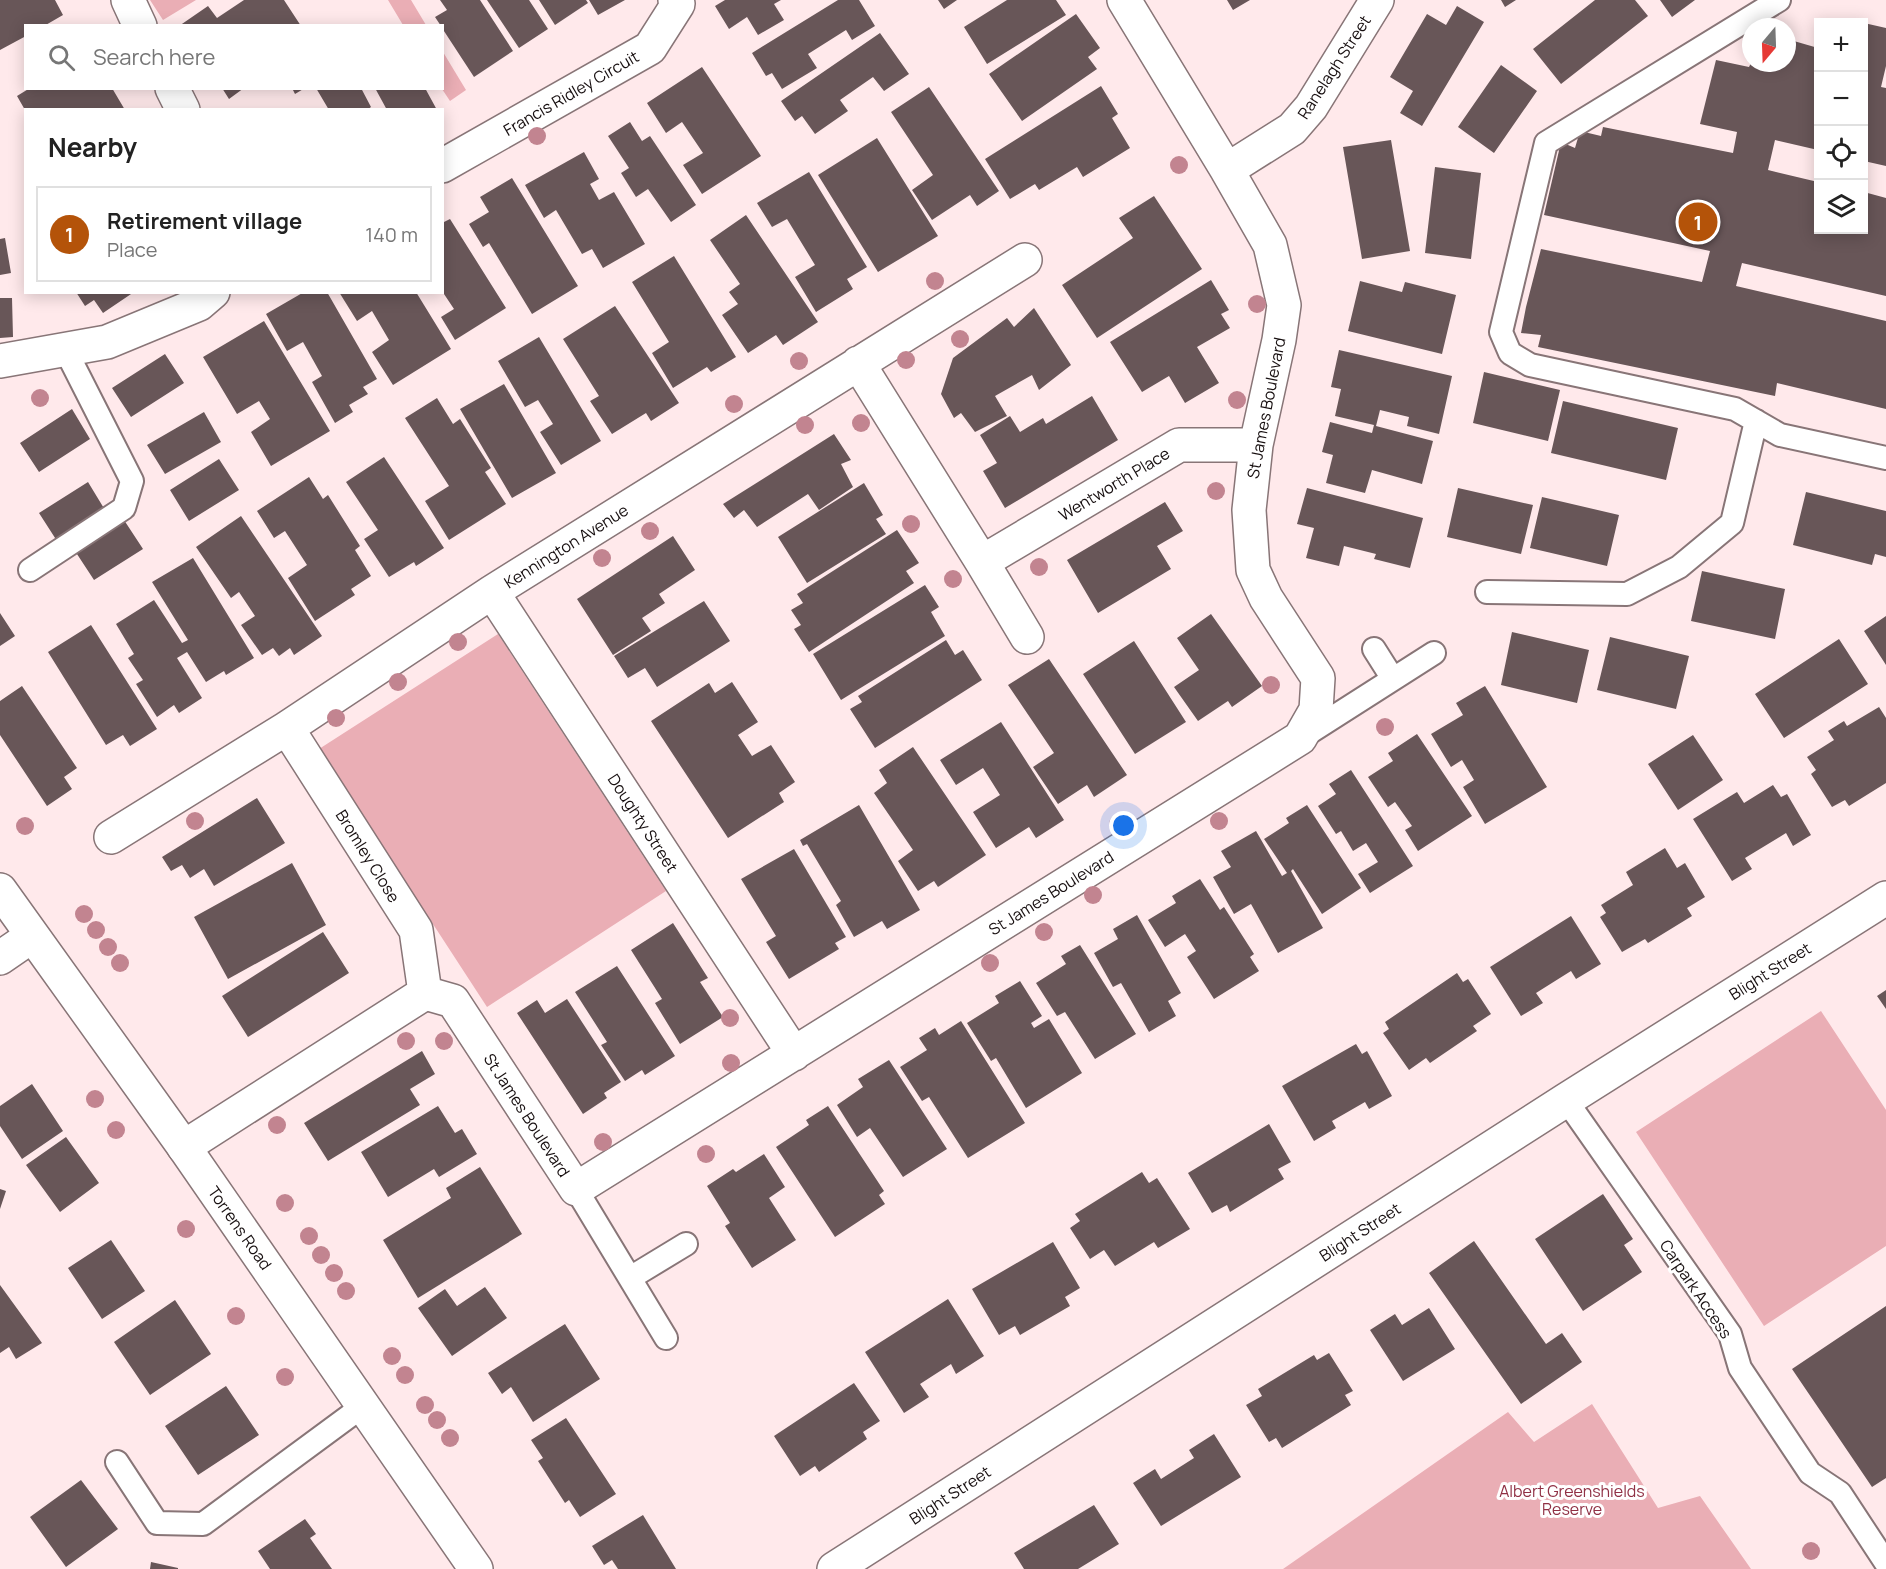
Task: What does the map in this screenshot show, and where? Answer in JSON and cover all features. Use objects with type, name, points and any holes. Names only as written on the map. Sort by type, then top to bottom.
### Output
[{"type":"street","points":[[128,0],[139,24]]},
{"type":"street","name":"Francis Ridley Circuit","points":[[444,165],[650,48],[678,4],[675,0]]},
{"type":"street","name":"St James Boulevard","points":[[425,993],[453,1002],[576,1189],[1300,738],[1316,711],[1318,678],[1266,598],[1253,570],[1249,510],[1256,445],[1279,340],[1284,305],[1270,245],[1124,0]]},
{"type":"street","name":"Ranelagh Street","points":[[1227,170],[1292,129],[1311,107],[1377,0]]},
{"type":"street","points":[[173,90],[182,108]]},
{"type":"street","name":"Kennington Avenue","points":[[111,837],[287,728],[492,592],[1025,260]]},
{"type":"street","points":[[0,361],[107,342],[199,304],[211,294]]},
{"type":"street","points":[[858,363],[1027,637]]},
{"type":"street","name":"Wentworth Place","points":[[982,562],[1179,445],[1256,445]]},
{"type":"street","name":"Doughty Street","points":[[492,592],[794,1054]]},
{"type":"street","name":"Bromley Close","points":[[287,728],[416,930],[425,993]]},
{"type":"street","name":"Torrens Road","points":[[0,890],[184,1147],[476,1569]]},
{"type":"street","name":"Blight Street","points":[[834,1569],[1886,898]]},
{"type":"street","points":[[0,958],[32,936]]},
{"type":"street","points":[[184,1147],[425,993]]},
{"type":"lane","points":[[1779,0],[1546,143],[1501,332],[1510,353],[1530,365],[1735,409],[1780,435],[1886,458]]},
{"type":"lane","points":[[30,570],[124,507],[132,481],[65,350]]},
{"type":"lane","points":[[1487,592],[1628,594],[1678,567],[1732,523],[1756,421]]},
{"type":"lane","points":[[1374,649],[1393,679]]},
{"type":"lane","points":[[1300,738],[1434,653]]},
{"type":"lane","name":"Carpark Access","points":[[1566,1100],[1730,1334],[1740,1368],[1810,1473],[1840,1493],[1886,1563]]},
{"type":"lane","points":[[576,1189],[666,1338]]},
{"type":"lane","points":[[630,1278],[686,1244]]},
{"type":"lane","points":[[117,1462],[157,1523],[203,1524],[363,1406]]},
{"type":"green space","points":[[150,0],[196,0],[163,20]]},
{"type":"green space","points":[[388,0],[411,0],[425,24],[402,24]]},
{"type":"green space","points":[[444,54],[466,90],[450,101],[443,90]]},
{"type":"green space","points":[[498,634],[666,891],[487,1007],[319,749]]},
{"type":"green space","points":[[1821,1011],[1886,1110],[1886,1246],[1764,1326],[1636,1132]]},
{"type":"green space","name":"Albert Greenshields Reserve","points":[[1592,1404],[1658,1508],[1700,1496],[1751,1569],[1283,1569],[1508,1412],[1534,1442]]},
{"type":"building","points":[[0,0],[55,0],[63,15],[47,24],[24,24],[24,37],[0,50]]},
{"type":"building","points":[[244,0],[284,0],[300,24],[182,24],[208,6],[217,18]]},
{"type":"building","points":[[440,0],[480,0],[513,51],[474,77],[444,31],[444,24],[440,24],[435,17],[447,10]]},
{"type":"building","points":[[487,0],[529,0],[548,29],[519,48]]},
{"type":"building","points":[[539,0],[586,0],[588,3],[555,25]]},
{"type":"building","points":[[589,0],[625,0],[598,15]]},
{"type":"building","points":[[725,0],[781,0],[774,4],[784,20],[758,35],[747,17],[729,29],[715,6]]},
{"type":"building","points":[[838,0],[859,0],[875,26],[852,40],[846,30],[808,54],[817,68],[782,89],[772,73],[766,76],[752,53]]},
{"type":"building","points":[[938,0],[957,0],[944,9]]},
{"type":"building","points":[[1007,0],[1056,0],[1066,15],[987,64],[964,27]]},
{"type":"building","points":[[1227,0],[1250,0],[1233,10]]},
{"type":"building","points":[[1501,0],[1516,0],[1505,7]]},
{"type":"building","points":[[1595,0],[1635,0],[1648,16],[1561,84],[1533,49]]},
{"type":"building","points":[[1660,0],[1695,0],[1672,17]]},
{"type":"building","points":[[1457,6],[1484,22],[1422,126],[1400,113],[1413,91],[1390,77],[1427,14],[1446,25]]},
{"type":"building","points":[[1076,14],[1100,48],[1088,57],[1097,69],[1022,121],[989,74]]},
{"type":"building","points":[[1868,24],[1886,28],[1886,66],[1881,87],[1886,88],[1886,166],[1868,162]]},
{"type":"building","points":[[880,33],[909,74],[884,91],[873,77],[840,100],[848,111],[815,134],[802,116],[795,121],[781,101]]},
{"type":"building","points":[[1796,42],[1814,47],[1814,149],[1775,140],[1768,170],[1814,181],[1814,234],[1868,234],[1868,193],[1886,198],[1886,296],[1742,263],[1736,286],[1886,321],[1886,409],[1777,383],[1775,396],[1538,347],[1541,335],[1521,333],[1541,249],[1702,282],[1710,251],[1544,215],[1561,142],[1575,148],[1580,131],[1601,136],[1603,127],[1733,153],[1737,132],[1700,124],[1716,60],[1742,66],[1742,72],[1796,72]]},
{"type":"building","points":[[1501,65],[1537,91],[1494,153],[1458,127]]},
{"type":"building","points":[[702,67],[761,156],[702,194],[683,165],[703,153],[682,122],[666,133],[647,103]]},
{"type":"building","points":[[1101,86],[1118,114],[1112,118],[1130,148],[1083,177],[1077,167],[1039,190],[1035,184],[1010,199],[985,159]]},
{"type":"building","points":[[929,87],[999,191],[977,206],[970,195],[932,220],[912,190],[933,175],[891,112]]},
{"type":"building","points":[[27,90],[113,90],[124,108],[24,108],[17,96]]},
{"type":"building","points":[[223,90],[241,90],[229,99]]},
{"type":"building","points":[[317,90],[362,90],[371,107],[370,108],[328,108]]},
{"type":"building","points":[[376,90],[426,90],[436,108],[386,108]]},
{"type":"building","points":[[630,122],[642,141],[650,136],[696,205],[671,222],[648,189],[636,197],[621,173],[629,168],[608,136]]},
{"type":"building","points":[[877,138],[938,236],[878,272],[818,175]]},
{"type":"building","points":[[1391,140],[1410,251],[1362,259],[1343,147]]},
{"type":"building","points":[[584,152],[599,179],[590,184],[599,200],[614,192],[645,244],[603,268],[592,249],[582,254],[556,210],[544,218],[525,185]]},
{"type":"building","points":[[1435,167],[1481,173],[1471,259],[1425,253]]},
{"type":"building","points":[[809,172],[867,267],[847,279],[853,289],[816,312],[795,277],[815,265],[787,219],[772,227],[757,203]]},
{"type":"building","points":[[512,178],[578,286],[532,314],[489,243],[483,247],[469,224],[489,212],[480,197]]},
{"type":"building","points":[[1154,196],[1202,269],[1097,338],[1062,285],[1133,238],[1119,218]]},
{"type":"building","points":[[746,215],[818,322],[783,345],[776,335],[748,353],[722,315],[738,304],[729,292],[740,284],[710,240]]},
{"type":"building","points":[[450,219],[506,308],[455,340],[441,317],[454,309],[444,294],[444,222]]},
{"type":"building","points":[[5,238],[11,273],[0,275],[0,239]]},
{"type":"building","points":[[674,256],[736,357],[711,372],[707,367],[673,388],[652,353],[669,342],[632,282]]},
{"type":"building","points":[[1211,280],[1229,310],[1221,314],[1230,328],[1197,347],[1219,383],[1185,403],[1169,376],[1142,392],[1110,342]]},
{"type":"building","points":[[1360,281],[1402,292],[1405,282],[1456,295],[1442,354],[1348,331]]},
{"type":"building","points":[[77,294],[131,294],[103,313],[94,300],[85,306]]},
{"type":"building","points":[[301,294],[328,294],[377,379],[363,387],[368,394],[349,405],[353,412],[335,423],[312,382],[322,376],[303,342],[287,351],[266,314]]},
{"type":"building","points":[[340,294],[417,294],[451,349],[393,385],[372,352],[389,340],[372,311],[357,321]]},
{"type":"building","points":[[0,298],[12,298],[13,337],[0,338]]},
{"type":"building","points":[[615,306],[679,403],[651,421],[646,413],[612,434],[590,401],[599,396],[563,339]]},
{"type":"building","points":[[1034,308],[1071,365],[1039,390],[1032,375],[995,396],[1007,416],[975,432],[961,413],[954,418],[941,394],[953,358],[1007,318],[1014,327]]},
{"type":"building","points":[[264,321],[330,431],[271,466],[251,432],[270,419],[259,401],[237,414],[203,357]]},
{"type":"building","points":[[539,337],[601,441],[561,465],[540,432],[553,424],[538,400],[525,407],[498,361]]},
{"type":"building","points":[[1339,350],[1452,376],[1439,434],[1407,426],[1409,417],[1380,410],[1376,426],[1433,441],[1422,484],[1372,470],[1365,493],[1326,483],[1333,455],[1322,452],[1330,422],[1372,433],[1374,425],[1335,416],[1341,389],[1331,387]]},
{"type":"building","points":[[165,354],[184,383],[131,417],[112,388]]},
{"type":"building","points":[[1484,372],[1560,390],[1548,441],[1473,423]]},
{"type":"building","points":[[504,384],[556,473],[512,498],[460,409]]},
{"type":"building","points":[[1092,396],[1118,440],[1005,508],[983,471],[997,463],[980,435],[1010,416],[1020,432],[1043,418],[1046,424]]},
{"type":"building","points":[[437,398],[453,424],[460,419],[491,468],[485,472],[506,504],[449,540],[425,501],[449,486],[405,418]]},
{"type":"building","points":[[1563,401],[1678,428],[1666,480],[1551,453]]},
{"type":"building","points":[[72,409],[90,439],[39,472],[20,443]]},
{"type":"building","points":[[204,412],[221,442],[165,474],[147,445]]},
{"type":"building","points":[[834,434],[851,460],[841,464],[853,487],[819,510],[808,494],[757,527],[744,510],[734,518],[723,504]]},
{"type":"building","points":[[384,457],[444,548],[416,566],[414,562],[389,577],[364,539],[378,530],[346,482]]},
{"type":"building","points":[[219,459],[239,490],[189,521],[170,490]]},
{"type":"building","points":[[309,477],[323,499],[328,495],[360,546],[355,550],[371,576],[351,589],[355,595],[315,621],[288,578],[307,565],[285,531],[274,538],[257,511]]},
{"type":"building","points":[[88,482],[105,510],[57,541],[39,513]]},
{"type":"building","points":[[864,483],[883,515],[876,519],[886,534],[807,583],[778,537]]},
{"type":"building","points":[[1307,488],[1423,518],[1410,568],[1374,559],[1376,554],[1344,546],[1339,566],[1306,558],[1314,528],[1297,524]]},
{"type":"building","points":[[1458,488],[1533,505],[1521,554],[1447,537]]},
{"type":"building","points":[[1806,492],[1886,511],[1886,557],[1875,554],[1872,565],[1793,545]]},
{"type":"building","points":[[1542,497],[1619,515],[1607,566],[1530,548]]},
{"type":"building","points":[[1165,502],[1183,531],[1157,546],[1171,569],[1098,613],[1067,560]]},
{"type":"building","points":[[241,516],[322,636],[294,655],[290,648],[279,656],[273,648],[262,655],[241,625],[255,616],[239,592],[231,598],[196,547]]},
{"type":"building","points":[[124,520],[143,549],[94,580],[75,551]]},
{"type":"building","points":[[897,530],[919,563],[906,571],[914,583],[809,652],[794,629],[801,625],[791,610],[803,603],[797,594]]},
{"type":"building","points":[[673,536],[695,570],[659,594],[665,603],[642,618],[651,631],[613,655],[577,599]]},
{"type":"building","points":[[193,558],[254,658],[226,675],[224,671],[206,682],[187,652],[177,658],[202,698],[179,713],[174,705],[157,717],[136,684],[143,680],[128,658],[134,654],[116,624],[154,600],[182,643],[188,640],[152,582]]},
{"type":"building","points":[[1702,571],[1785,589],[1775,639],[1691,621]]},
{"type":"building","points":[[925,585],[939,607],[931,612],[945,636],[841,700],[813,654]]},
{"type":"building","points":[[704,601],[730,641],[657,687],[645,668],[628,678],[614,656]]},
{"type":"building","points":[[0,613],[15,636],[0,646]]},
{"type":"building","points":[[1211,614],[1262,686],[1232,707],[1228,701],[1198,721],[1174,687],[1199,670],[1177,638]]},
{"type":"building","points":[[1886,616],[1886,665],[1864,631]]},
{"type":"building","points":[[91,625],[157,729],[130,746],[123,735],[106,745],[48,652]]},
{"type":"building","points":[[1512,632],[1589,650],[1577,703],[1501,685]]},
{"type":"building","points":[[1610,637],[1689,656],[1676,709],[1597,690]]},
{"type":"building","points":[[1839,639],[1868,684],[1784,738],[1755,694]]},
{"type":"building","points":[[946,640],[955,655],[963,650],[982,680],[875,748],[850,709],[862,702],[858,696]]},
{"type":"building","points":[[1134,641],[1186,722],[1135,754],[1083,674]]},
{"type":"building","points":[[1049,659],[1127,775],[1094,797],[1087,785],[1058,804],[1033,767],[1054,753],[1008,685]]},
{"type":"building","points":[[732,682],[758,722],[738,735],[752,756],[771,745],[795,782],[779,793],[784,802],[728,838],[651,721],[709,683],[715,693]]},
{"type":"building","points":[[22,686],[77,768],[64,777],[72,789],[47,806],[0,735],[0,701]]},
{"type":"building","points":[[1485,686],[1547,787],[1485,824],[1463,787],[1474,780],[1462,760],[1451,767],[1431,734],[1463,715],[1456,703]]},
{"type":"building","points":[[1879,707],[1886,718],[1886,783],[1849,806],[1845,800],[1832,807],[1811,774],[1816,770],[1807,757],[1834,740],[1828,731],[1844,721],[1847,726]]},
{"type":"building","points":[[1001,722],[1064,820],[1036,838],[1029,827],[996,848],[973,812],[1000,795],[983,768],[956,785],[940,760]]},
{"type":"building","points":[[1417,734],[1472,816],[1418,851],[1405,830],[1412,826],[1395,802],[1388,807],[1368,777],[1393,761],[1388,753]]},
{"type":"building","points":[[1693,735],[1723,780],[1678,810],[1648,764]]},
{"type":"building","points":[[913,747],[986,855],[938,887],[934,881],[918,891],[898,861],[913,850],[874,793],[887,783],[879,770]]},
{"type":"building","points":[[1351,770],[1413,866],[1370,893],[1358,874],[1378,862],[1366,843],[1353,851],[1341,831],[1336,834],[1318,806],[1336,794],[1329,784]]},
{"type":"building","points":[[1773,785],[1781,797],[1787,794],[1811,835],[1793,846],[1786,833],[1745,858],[1752,869],[1732,881],[1693,819],[1737,792],[1744,803]]},
{"type":"building","points":[[257,798],[285,843],[214,886],[204,869],[190,878],[182,865],[171,871],[162,857]]},
{"type":"building","points":[[859,805],[920,910],[887,929],[882,921],[854,937],[836,905],[841,901],[807,844],[803,846],[800,840]]},
{"type":"building","points":[[1307,805],[1361,888],[1322,914],[1293,869],[1291,871],[1323,928],[1278,953],[1251,904],[1234,914],[1213,877],[1231,867],[1221,851],[1256,831],[1282,876],[1287,873],[1264,839],[1289,823],[1286,818]]},
{"type":"building","points":[[1665,848],[1677,868],[1685,863],[1705,897],[1687,908],[1692,916],[1648,943],[1645,939],[1622,952],[1600,917],[1606,913],[1601,905],[1633,885],[1626,872]]},
{"type":"building","points":[[794,849],[846,937],[835,943],[839,949],[789,979],[766,942],[776,936],[741,879]]},
{"type":"building","points":[[292,863],[326,925],[228,979],[194,917]]},
{"type":"building","points":[[1200,879],[1220,910],[1224,907],[1254,954],[1250,957],[1259,971],[1214,999],[1187,957],[1196,951],[1185,934],[1165,947],[1148,920],[1176,903],[1172,896]]},
{"type":"building","points":[[1137,915],[1181,993],[1168,1001],[1176,1016],[1149,1032],[1121,983],[1113,987],[1094,953],[1118,939],[1113,929]]},
{"type":"building","points":[[1571,916],[1601,964],[1576,979],[1571,971],[1536,993],[1543,1003],[1521,1016],[1490,967]]},
{"type":"building","points":[[673,923],[708,978],[700,982],[723,1017],[680,1044],[655,1003],[662,999],[631,950]]},
{"type":"building","points":[[323,932],[349,973],[248,1037],[222,996]]},
{"type":"building","points":[[1080,945],[1136,1034],[1095,1059],[1065,1012],[1057,1016],[1036,983],[1066,964],[1061,956]]},
{"type":"building","points":[[617,966],[675,1056],[645,1075],[642,1070],[625,1081],[601,1045],[607,1042],[575,992]]},
{"type":"building","points":[[1457,973],[1463,982],[1468,979],[1491,1014],[1473,1026],[1477,1031],[1430,1063],[1426,1058],[1409,1070],[1383,1033],[1389,1029],[1385,1022]]},
{"type":"building","points":[[1020,981],[1042,1016],[1031,1023],[1034,1028],[1049,1019],[1082,1073],[1026,1108],[996,1058],[991,1061],[967,1023],[999,1003],[995,996]]},
{"type":"building","points":[[1886,990],[1886,1009],[1877,996]]},
{"type":"building","points":[[567,999],[621,1082],[604,1093],[607,1098],[583,1114],[517,1013],[537,1000],[545,1013]]},
{"type":"building","points":[[961,1021],[1025,1123],[968,1158],[929,1097],[922,1101],[900,1067],[927,1050],[919,1038],[935,1028],[939,1035]]},
{"type":"building","points":[[1356,1044],[1362,1054],[1367,1051],[1392,1096],[1369,1109],[1365,1102],[1332,1121],[1336,1128],[1314,1141],[1282,1086]]},
{"type":"building","points":[[422,1051],[435,1074],[410,1089],[420,1105],[328,1161],[304,1123]]},
{"type":"building","points":[[889,1060],[947,1149],[903,1177],[870,1128],[857,1137],[837,1105],[863,1087],[858,1079]]},
{"type":"building","points":[[32,1084],[63,1131],[22,1159],[0,1126],[0,1106]]},
{"type":"building","points":[[438,1106],[455,1133],[462,1129],[477,1154],[439,1177],[434,1169],[388,1197],[361,1152]]},
{"type":"building","points":[[828,1106],[884,1191],[879,1195],[885,1204],[835,1237],[776,1147],[809,1125],[806,1120]]},
{"type":"building","points":[[1269,1124],[1291,1162],[1278,1169],[1284,1179],[1230,1212],[1227,1205],[1212,1213],[1188,1173]]},
{"type":"building","points":[[66,1137],[99,1183],[60,1212],[26,1165]]},
{"type":"building","points":[[764,1154],[785,1187],[769,1198],[796,1240],[752,1268],[725,1226],[730,1223],[707,1186],[733,1169],[736,1172]]},
{"type":"building","points":[[480,1167],[522,1234],[418,1298],[383,1240],[451,1198],[446,1188]]},
{"type":"building","points":[[1142,1172],[1149,1183],[1157,1178],[1190,1229],[1158,1248],[1154,1242],[1115,1266],[1104,1250],[1090,1259],[1070,1228],[1080,1221],[1075,1214]]},
{"type":"building","points":[[0,1189],[6,1191],[0,1209]]},
{"type":"building","points":[[1603,1194],[1633,1239],[1624,1245],[1642,1272],[1583,1311],[1535,1239]]},
{"type":"building","points":[[111,1240],[145,1291],[102,1319],[68,1268]]},
{"type":"building","points":[[1474,1241],[1546,1344],[1562,1333],[1582,1362],[1521,1404],[1429,1273]]},
{"type":"building","points":[[1053,1242],[1080,1288],[1065,1297],[1070,1306],[1020,1335],[1015,1326],[999,1335],[972,1289]]},
{"type":"building","points":[[0,1285],[42,1343],[16,1359],[9,1347],[0,1353]]},
{"type":"building","points":[[485,1287],[507,1318],[452,1356],[418,1308],[445,1289],[457,1306]]},
{"type":"building","points":[[948,1299],[984,1356],[956,1374],[951,1364],[920,1384],[929,1397],[904,1413],[865,1352]]},
{"type":"building","points":[[175,1300],[211,1354],[150,1395],[114,1342]]},
{"type":"building","points":[[1886,1306],[1886,1478],[1872,1487],[1792,1369]]},
{"type":"building","points":[[1429,1308],[1455,1349],[1403,1381],[1370,1330],[1395,1314],[1402,1325]]},
{"type":"building","points":[[565,1324],[600,1379],[533,1422],[511,1387],[502,1394],[488,1373]]},
{"type":"building","points":[[1329,1353],[1353,1391],[1345,1395],[1351,1405],[1282,1448],[1276,1438],[1269,1442],[1246,1405],[1262,1396],[1258,1389],[1314,1355],[1317,1360]]},
{"type":"building","points":[[854,1383],[880,1421],[863,1432],[867,1439],[819,1472],[815,1466],[800,1476],[774,1436]]},
{"type":"building","points":[[226,1386],[259,1435],[198,1475],[165,1426]]},
{"type":"building","points":[[566,1418],[616,1494],[580,1517],[569,1500],[565,1503],[538,1461],[543,1458],[531,1440]]},
{"type":"building","points":[[1214,1434],[1241,1477],[1161,1526],[1133,1483],[1155,1469],[1161,1479],[1194,1458],[1189,1450]]},
{"type":"building","points":[[81,1480],[118,1529],[66,1567],[30,1517]]},
{"type":"building","points":[[1094,1505],[1119,1544],[1078,1569],[1024,1569],[1014,1553]]},
{"type":"building","points":[[643,1515],[676,1569],[618,1569],[612,1560],[604,1565],[592,1546]]},
{"type":"building","points":[[305,1519],[316,1534],[310,1538],[332,1569],[270,1569],[258,1551]]},
{"type":"building","points":[[151,1562],[178,1568],[178,1569],[150,1569]]},
{"type":"place","name":"Retirement village","points":[[1698,222]]}]
